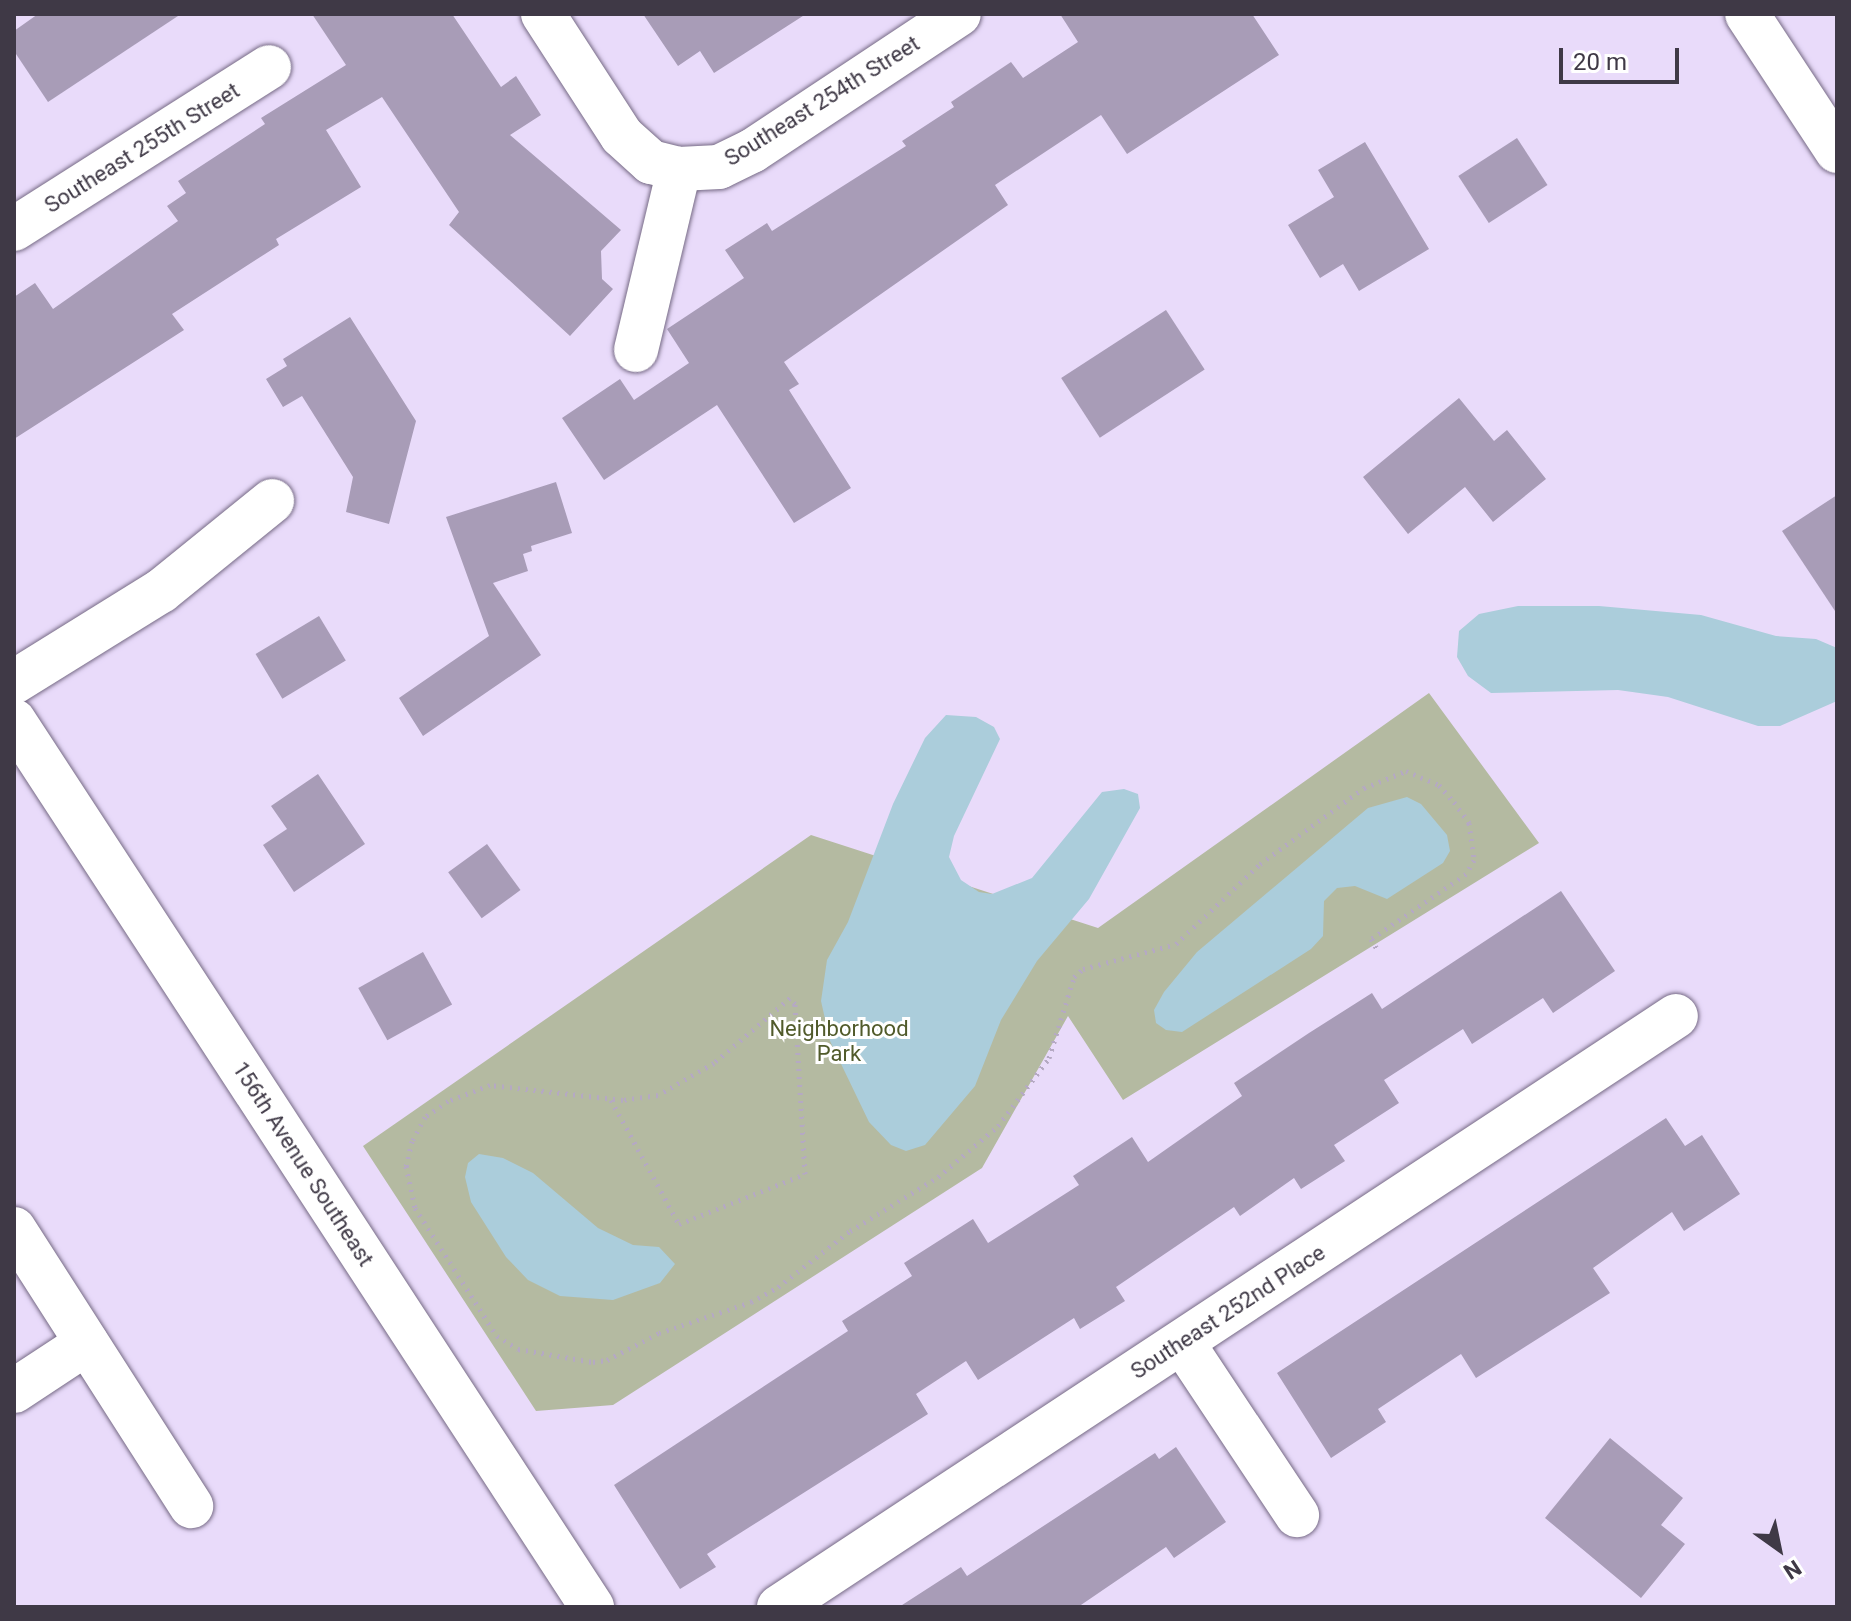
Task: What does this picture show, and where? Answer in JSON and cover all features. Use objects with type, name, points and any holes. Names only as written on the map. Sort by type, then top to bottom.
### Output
[{"type":"street","points":[[543,14],[622,136],[651,162],[679,169],[636,350]]},
{"type":"street","name":"Southeast 254th Street","points":[[679,169],[719,167],[752,151],[959,14]]},
{"type":"street","points":[[1747,14],[1837,151]]},
{"type":"street","name":"Southeast 255th Street","points":[[14,229],[269,67]]},
{"type":"street","points":[[14,682],[161,591],[272,501]]},
{"type":"street","name":"156th Avenue Southeast","points":[[14,721],[592,1607]]},
{"type":"street","name":"Southeast 252nd Place","points":[[779,1607],[1676,1016]]},
{"type":"street","points":[[14,1229],[191,1506]]},
{"type":"street","points":[[1182,1342],[1297,1515]]},
{"type":"street","points":[[14,1391],[87,1343]]},
{"type":"path","points":[[611,1100],[679,1224],[805,1174],[795,1004],[790,998],[681,1085],[658,1095],[611,1100],[490,1085],[448,1101],[425,1117],[412,1141],[406,1166],[415,1208],[497,1336],[518,1349],[593,1362],[607,1360],[659,1333],[729,1311],[778,1287],[850,1231],[938,1177],[998,1126],[1049,1058],[1074,977],[1083,969],[1176,944],[1260,864],[1364,788],[1406,771],[1439,785],[1454,802],[1469,823],[1474,860],[1466,874],[1371,939],[1377,949]]},
{"type":"green space","name":"Neighborhood Park","points":[[1429,693],[1539,843],[1123,1100],[1068,1016],[982,1168],[613,1405],[536,1411],[363,1146],[811,835],[1098,928]]},
{"type":"water","points":[[1518,606],[1599,606],[1701,615],[1776,636],[1816,639],[1837,648],[1837,701],[1780,726],[1758,726],[1668,697],[1618,690],[1491,693],[1468,676],[1457,657],[1459,631],[1479,614]]},
{"type":"water","points":[[946,715],[976,717],[994,727],[1000,739],[954,836],[949,857],[961,880],[979,892],[992,894],[1032,878],[1102,792],[1124,789],[1138,794],[1140,808],[1089,899],[1037,961],[1001,1020],[975,1086],[925,1145],[906,1151],[891,1145],[869,1122],[830,1041],[821,1001],[827,960],[848,922],[893,804],[925,738]]},
{"type":"water","points":[[1407,797],[1421,804],[1447,835],[1450,851],[1443,863],[1387,899],[1355,886],[1337,888],[1324,901],[1323,936],[1311,949],[1182,1032],[1166,1030],[1156,1023],[1154,1010],[1164,992],[1197,952],[1368,808]]},
{"type":"water","points":[[479,1154],[503,1158],[533,1173],[598,1228],[633,1245],[659,1247],[675,1264],[660,1283],[613,1300],[560,1296],[528,1280],[506,1257],[471,1202],[465,1177],[468,1163]]},
{"type":"building","points":[[38,14],[181,14],[48,102],[14,51],[14,31]]},
{"type":"building","points":[[312,14],[452,14],[501,87],[516,76],[541,115],[510,135],[621,230],[601,251],[602,279],[613,289],[570,336],[449,225],[459,212],[382,97],[326,130],[361,187],[276,239],[279,245],[172,314],[184,330],[14,439],[14,297],[35,283],[53,309],[178,221],[167,206],[186,193],[178,181],[265,124],[261,118],[346,65]]},
{"type":"building","points":[[643,14],[806,14],[714,73],[700,51],[678,66]]},
{"type":"building","points":[[1060,14],[1252,14],[1279,55],[1127,154],[1101,115],[995,185],[1008,205],[784,362],[799,384],[789,390],[851,488],[794,523],[717,405],[604,480],[562,418],[620,379],[634,400],[689,363],[667,329],[744,278],[725,250],[767,223],[772,231],[906,146],[902,141],[954,107],[951,102],[1011,62],[1023,78],[1078,42]]},
{"type":"building","points":[[1517,138],[1547,185],[1489,223],[1458,176]]},
{"type":"building","points":[[1365,142],[1429,249],[1359,291],[1343,264],[1320,278],[1288,225],[1334,197],[1318,170]]},
{"type":"building","points":[[1166,310],[1205,370],[1100,438],[1061,378]]},
{"type":"building","points":[[350,317],[416,421],[389,524],[346,512],[353,477],[302,396],[283,407],[266,379],[287,366],[283,359]]},
{"type":"building","points":[[1459,398],[1494,441],[1507,430],[1546,479],[1493,522],[1465,487],[1408,534],[1363,477]]},
{"type":"building","points":[[556,482],[572,533],[531,546],[532,551],[523,554],[528,571],[493,583],[541,655],[423,736],[399,698],[489,636],[446,517]]},
{"type":"building","points":[[1837,495],[1837,614],[1782,531]]},
{"type":"building","points":[[319,616],[346,661],[282,699],[256,654]]},
{"type":"building","points":[[318,774],[365,844],[294,892],[263,845],[287,829],[271,806]]},
{"type":"building","points":[[487,844],[521,890],[482,918],[448,872]]},
{"type":"building","points":[[1561,891],[1615,971],[1553,1013],[1543,998],[1472,1044],[1463,1029],[1384,1080],[1399,1103],[1334,1145],[1345,1161],[1301,1189],[1294,1178],[1240,1216],[1234,1207],[1116,1287],[1125,1301],[1080,1329],[1074,1318],[978,1380],[966,1361],[916,1394],[928,1414],[707,1554],[716,1567],[680,1589],[614,1485],[848,1331],[842,1321],[912,1276],[904,1263],[973,1219],[988,1243],[1079,1185],[1073,1176],[1132,1137],[1148,1162],[1242,1096],[1234,1083],[1309,1033],[1372,993],[1382,1009]]},
{"type":"building","points":[[423,952],[452,1004],[387,1040],[358,988]]},
{"type":"building","points":[[1666,1118],[1685,1146],[1702,1135],[1740,1194],[1684,1231],[1672,1212],[1593,1268],[1610,1293],[1476,1378],[1461,1354],[1378,1409],[1386,1422],[1331,1458],[1277,1373]]},
{"type":"building","points":[[1610,1438],[1683,1498],[1661,1525],[1685,1544],[1641,1598],[1545,1518]]},
{"type":"building","points":[[1176,1447],[1226,1522],[1174,1558],[1166,1547],[1078,1607],[899,1607],[961,1567],[967,1576],[1155,1453],[1159,1459]]}]
